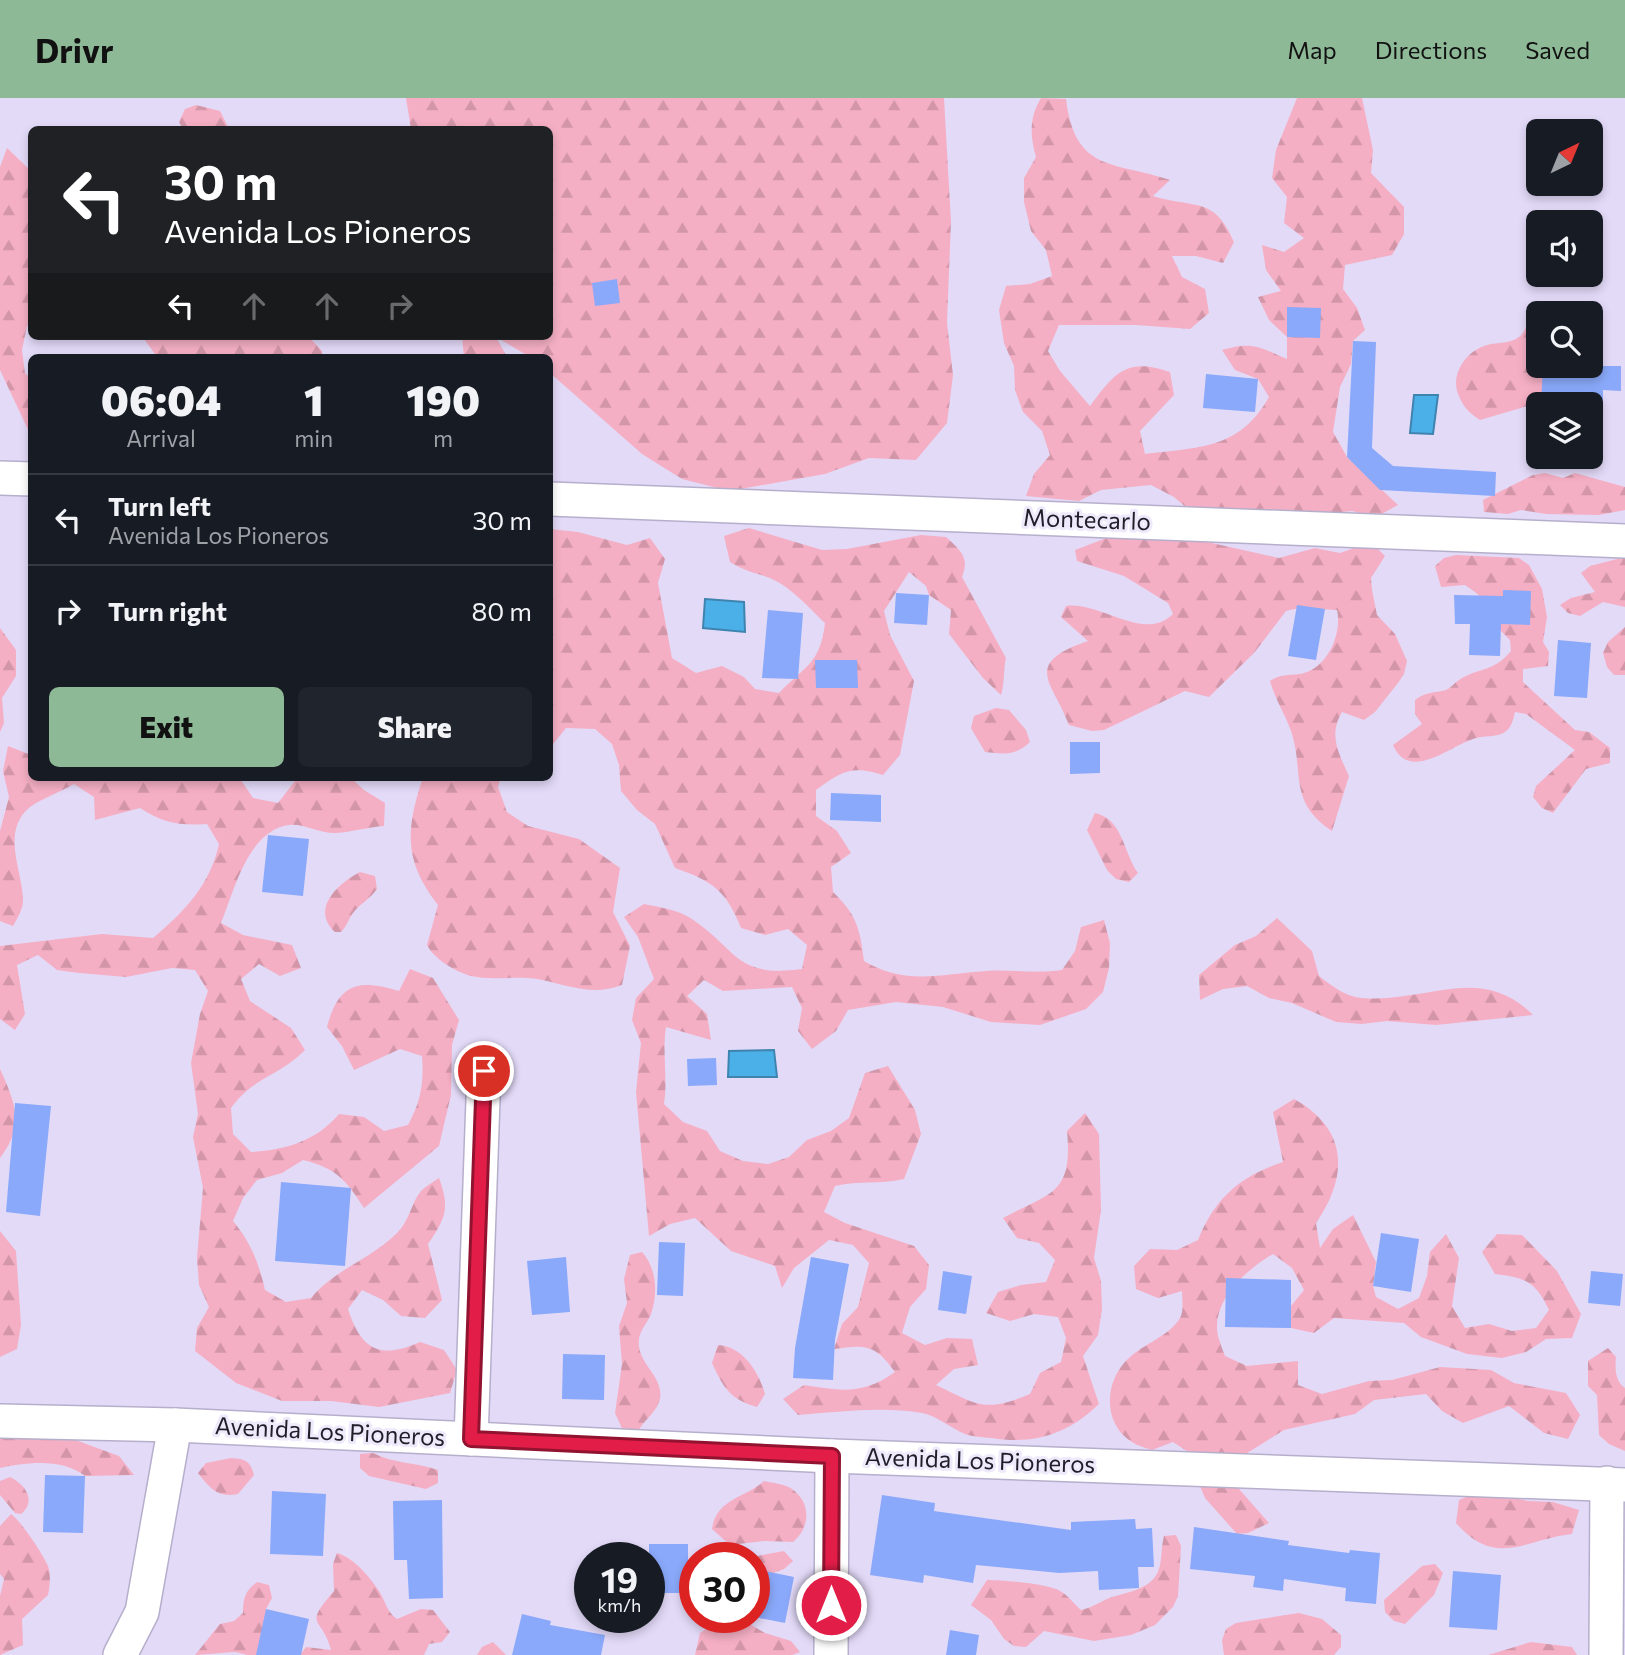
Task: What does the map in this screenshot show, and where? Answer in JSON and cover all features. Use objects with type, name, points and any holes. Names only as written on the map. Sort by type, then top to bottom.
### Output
[{"type":"street","points":[[0,478],[28,479]]},
{"type":"street","name":"Montecarlo","points":[[553,499],[1625,541]]},
{"type":"street","points":[[471,1439],[484,1071]]},
{"type":"street","name":"Avenida Los Pioneros","points":[[0,1421],[175,1425],[832,1456],[1616,1484]]},
{"type":"street","points":[[120,1655],[142,1612],[175,1425]]},
{"type":"street","points":[[831,1655],[832,1456]]},
{"type":"street","points":[[1606,1655],[1616,1484]]},
{"type":"green space","points":[[406,98],[944,98],[951,222],[947,323],[953,375],[947,423],[916,460],[869,458],[825,474],[729,491],[682,479],[642,454],[553,376],[553,354],[525,354],[501,340],[553,340],[553,126],[411,126]]},
{"type":"green space","points":[[1041,98],[1066,99],[1078,140],[1088,152],[1115,166],[1170,180],[1153,196],[1210,210],[1219,217],[1234,242],[1223,263],[1196,256],[1172,256],[1182,277],[1205,289],[1209,313],[1190,329],[1136,325],[1059,325],[1048,351],[1060,371],[1090,406],[1115,376],[1132,367],[1143,366],[1170,372],[1174,395],[1140,431],[1145,454],[1216,443],[1245,427],[1269,397],[1258,379],[1235,370],[1222,350],[1249,346],[1287,359],[1287,337],[1269,320],[1258,297],[1281,291],[1266,270],[1262,245],[1284,252],[1304,238],[1284,223],[1287,197],[1272,178],[1276,150],[1297,98],[1362,98],[1373,150],[1371,173],[1404,207],[1404,234],[1392,255],[1345,265],[1343,289],[1357,308],[1365,330],[1353,341],[1351,364],[1340,387],[1333,432],[1347,457],[1398,505],[1376,517],[1352,511],[1303,516],[1196,516],[1174,497],[1151,485],[1101,490],[1079,501],[1026,496],[1034,474],[1050,455],[1042,431],[1023,412],[1015,390],[1014,366],[1004,343],[999,310],[1006,286],[1030,284],[1052,276],[1046,250],[1031,231],[1024,202],[1024,178],[1036,157],[1032,134],[1033,120]]},
{"type":"green space","points":[[196,105],[220,111],[228,126],[181,126],[179,122],[185,109]]},
{"type":"green space","points":[[7,148],[28,168],[28,326],[22,350],[25,373],[28,376],[28,430],[0,370],[0,167]]},
{"type":"green space","points":[[1526,327],[1526,378],[1554,378],[1553,392],[1526,392],[1526,407],[1480,420],[1468,411],[1459,396],[1456,383],[1459,369],[1474,351],[1491,344],[1512,341]]},
{"type":"green space","points":[[145,340],[312,340],[322,351],[322,354],[155,354]]},
{"type":"green space","points":[[462,340],[498,340],[505,354],[464,354]]},
{"type":"green space","points":[[1545,473],[1563,478],[1575,473],[1625,487],[1625,510],[1599,515],[1546,514],[1521,510],[1508,514],[1484,512],[1483,500],[1533,475]]},
{"type":"green space","points":[[749,528],[822,550],[847,549],[921,535],[946,537],[962,554],[965,564],[962,577],[1006,658],[1001,695],[983,678],[949,634],[951,610],[929,595],[926,586],[909,572],[884,611],[890,635],[914,681],[900,755],[883,775],[855,770],[840,774],[816,790],[816,816],[837,831],[851,853],[831,867],[833,892],[856,923],[864,961],[895,974],[909,976],[1062,970],[1075,951],[1081,927],[1104,920],[1110,943],[1109,968],[1103,992],[1086,1009],[1040,1025],[991,1022],[943,1007],[896,1002],[848,1010],[836,1031],[812,1049],[798,1031],[802,1008],[792,987],[723,991],[704,980],[687,996],[707,1014],[711,1040],[666,1027],[664,1104],[683,1122],[707,1131],[720,1151],[743,1161],[768,1164],[789,1157],[807,1140],[831,1131],[849,1118],[865,1073],[888,1066],[915,1110],[921,1134],[904,1179],[835,1186],[824,1212],[845,1223],[914,1246],[929,1265],[926,1289],[910,1307],[902,1333],[925,1345],[947,1338],[972,1339],[978,1365],[954,1369],[936,1385],[972,1402],[991,1405],[1030,1394],[1040,1373],[1061,1362],[1066,1338],[1058,1317],[1034,1314],[1010,1321],[986,1313],[998,1292],[1021,1285],[1046,1282],[1055,1260],[1039,1243],[1017,1238],[1003,1218],[1055,1189],[1066,1168],[1067,1131],[1085,1113],[1099,1134],[1101,1210],[1094,1258],[1101,1281],[1102,1309],[1098,1335],[1083,1356],[1099,1404],[1075,1423],[1050,1435],[1007,1440],[968,1435],[939,1419],[907,1411],[860,1410],[798,1415],[783,1399],[804,1385],[830,1389],[862,1388],[895,1372],[882,1356],[869,1349],[834,1349],[842,1324],[858,1307],[869,1263],[853,1245],[829,1240],[794,1268],[782,1288],[775,1266],[731,1251],[695,1218],[670,1224],[649,1236],[636,1092],[641,1043],[632,1020],[636,998],[654,979],[638,937],[624,917],[644,904],[681,913],[707,930],[739,959],[763,969],[802,969],[807,945],[788,929],[765,935],[741,928],[730,904],[716,889],[675,868],[655,824],[637,810],[621,791],[619,765],[612,744],[595,729],[566,728],[553,744],[553,529],[578,532],[627,545],[650,538],[665,559],[658,583],[672,658],[696,673],[722,666],[744,677],[755,689],[779,693],[815,656],[823,637],[825,623],[779,583],[730,562],[724,536]]},
{"type":"green space","points":[[1109,537],[1203,541],[1279,558],[1315,548],[1340,553],[1363,545],[1375,546],[1385,556],[1371,578],[1377,615],[1395,634],[1407,661],[1404,674],[1375,712],[1364,720],[1342,712],[1338,720],[1336,744],[1349,776],[1332,831],[1318,820],[1303,797],[1291,731],[1270,681],[1307,672],[1322,661],[1336,636],[1337,610],[1299,608],[1286,611],[1254,653],[1209,697],[1185,691],[1104,730],[1092,731],[1069,725],[1050,686],[1048,667],[1054,658],[1067,649],[1088,641],[1061,617],[1066,606],[1093,609],[1135,623],[1161,622],[1173,614],[1168,603],[1124,576],[1077,561],[1075,550]]},
{"type":"green space","points":[[1456,555],[1519,558],[1529,565],[1542,589],[1547,617],[1543,642],[1549,652],[1548,666],[1523,669],[1523,682],[1575,730],[1589,732],[1610,748],[1610,763],[1586,769],[1553,813],[1542,808],[1533,797],[1536,786],[1575,750],[1526,714],[1515,712],[1511,726],[1502,734],[1473,739],[1430,759],[1409,761],[1400,756],[1393,745],[1422,724],[1415,714],[1415,700],[1426,694],[1448,689],[1466,676],[1498,663],[1511,651],[1510,640],[1492,622],[1484,600],[1465,585],[1441,587],[1435,566],[1444,558]]},
{"type":"green space","points":[[1625,557],[1625,607],[1603,602],[1580,616],[1568,613],[1560,605],[1571,598],[1595,592],[1581,573],[1590,566]]},
{"type":"green space","points":[[1625,627],[1625,675],[1614,675],[1607,667],[1603,653],[1608,642]]},
{"type":"green space","points":[[0,628],[16,650],[16,676],[2,698],[4,723],[0,732]]},
{"type":"green space","points":[[996,708],[1009,710],[1026,730],[1030,742],[1009,753],[985,752],[971,728],[974,716]]},
{"type":"green space","points":[[8,746],[28,754],[28,781],[242,781],[253,798],[278,803],[295,781],[354,781],[385,803],[384,826],[336,833],[289,825],[275,830],[262,838],[252,850],[237,880],[221,923],[243,935],[292,945],[301,968],[280,976],[259,964],[241,979],[250,1001],[291,1028],[305,1050],[240,1097],[231,1108],[233,1134],[251,1152],[300,1142],[320,1131],[339,1114],[364,1117],[384,1131],[408,1125],[421,1092],[422,1056],[400,1049],[354,1070],[342,1046],[327,1027],[337,1001],[344,993],[361,985],[399,991],[410,969],[433,978],[459,1020],[452,1045],[451,1095],[439,1146],[364,1208],[339,1176],[324,1167],[303,1160],[282,1173],[257,1180],[243,1198],[233,1221],[253,1254],[265,1290],[286,1302],[311,1298],[331,1279],[397,1233],[421,1191],[439,1178],[444,1197],[444,1212],[439,1227],[428,1244],[442,1300],[425,1318],[401,1316],[383,1300],[362,1290],[348,1309],[359,1334],[374,1348],[394,1350],[420,1342],[444,1350],[457,1370],[450,1393],[379,1407],[331,1401],[282,1401],[236,1383],[195,1351],[197,1328],[209,1307],[199,1285],[197,1258],[203,1188],[193,1137],[198,1114],[191,1063],[200,1014],[208,991],[195,970],[172,968],[126,977],[79,973],[57,970],[38,955],[17,965],[25,1014],[15,1030],[0,1019],[0,946],[102,934],[153,938],[176,918],[203,885],[219,844],[207,824],[172,822],[140,808],[95,820],[94,797],[74,784],[30,807],[16,828],[15,852],[23,904],[13,926],[0,921],[0,831],[9,797],[3,771]]},
{"type":"green space","points":[[422,781],[500,781],[498,787],[507,812],[528,826],[579,839],[620,868],[613,912],[630,946],[622,985],[592,990],[533,979],[471,976],[446,964],[435,955],[427,945],[438,905],[418,873],[411,844],[417,796]]},
{"type":"green space","points":[[1095,813],[1111,822],[1121,837],[1138,873],[1129,882],[1116,879],[1107,870],[1087,830]]},
{"type":"green space","points":[[360,872],[375,876],[377,889],[353,913],[341,932],[335,932],[325,914],[326,905],[336,889]]},
{"type":"green space","points":[[1277,918],[1312,951],[1319,976],[1350,996],[1385,998],[1472,988],[1493,991],[1513,999],[1533,1015],[1436,1025],[1387,1021],[1362,1024],[1336,1022],[1292,1003],[1269,998],[1247,986],[1223,989],[1200,1000],[1199,975],[1235,945],[1256,936]]},
{"type":"green space","points":[[0,1069],[13,1103],[15,1124],[13,1135],[0,1158]]},
{"type":"green space","points":[[1294,1099],[1325,1124],[1338,1154],[1334,1188],[1316,1223],[1320,1248],[1333,1229],[1353,1215],[1376,1262],[1373,1286],[1376,1297],[1398,1309],[1419,1298],[1427,1276],[1430,1252],[1446,1234],[1459,1258],[1452,1306],[1465,1328],[1489,1324],[1512,1331],[1536,1328],[1549,1310],[1539,1293],[1522,1280],[1495,1274],[1482,1252],[1497,1234],[1522,1235],[1557,1271],[1581,1314],[1572,1338],[1546,1339],[1526,1352],[1502,1358],[1467,1354],[1421,1337],[1404,1323],[1334,1318],[1314,1333],[1291,1328],[1287,1311],[1304,1290],[1292,1268],[1273,1254],[1244,1275],[1222,1305],[1217,1328],[1225,1356],[1247,1366],[1298,1361],[1298,1385],[1322,1394],[1369,1381],[1392,1380],[1440,1367],[1491,1370],[1514,1383],[1566,1393],[1580,1415],[1568,1439],[1544,1433],[1509,1406],[1463,1423],[1442,1411],[1426,1394],[1374,1400],[1355,1414],[1284,1430],[1244,1455],[1193,1455],[1173,1442],[1152,1450],[1134,1443],[1122,1434],[1111,1413],[1111,1390],[1115,1378],[1129,1358],[1175,1325],[1182,1309],[1182,1291],[1158,1298],[1136,1289],[1134,1266],[1150,1249],[1177,1250],[1198,1240],[1212,1212],[1231,1190],[1254,1174],[1283,1162],[1273,1112]]},
{"type":"green space","points":[[0,1231],[16,1251],[21,1325],[17,1349],[0,1357]]},
{"type":"green space","points":[[642,1252],[651,1266],[655,1298],[639,1339],[639,1348],[658,1383],[660,1399],[639,1430],[625,1435],[615,1413],[622,1364],[619,1326],[627,1303],[624,1279],[630,1255]]},
{"type":"green space","points":[[718,1345],[735,1350],[749,1362],[765,1394],[757,1407],[734,1396],[720,1380],[712,1363]]},
{"type":"green space","points":[[1608,1348],[1616,1357],[1617,1378],[1625,1388],[1625,1451],[1609,1444],[1599,1435],[1597,1395],[1588,1386],[1588,1361]]},
{"type":"green space","points":[[51,1431],[119,1456],[134,1475],[85,1476],[66,1466],[44,1463],[0,1468],[0,1437]]},
{"type":"green space","points":[[373,1453],[438,1470],[438,1483],[426,1489],[369,1476],[360,1468],[360,1454]]},
{"type":"green space","points":[[231,1458],[247,1462],[254,1475],[238,1494],[225,1495],[211,1488],[198,1473],[206,1463]]},
{"type":"green space","points":[[1206,1476],[1232,1481],[1269,1523],[1248,1533],[1237,1534],[1205,1498],[1200,1486]]},
{"type":"green space","points":[[10,1477],[24,1488],[29,1498],[26,1509],[21,1514],[15,1513],[0,1495],[0,1481]]},
{"type":"green space","points":[[764,1481],[786,1486],[803,1501],[806,1508],[805,1523],[793,1542],[727,1542],[712,1529],[719,1511],[725,1505]]},
{"type":"green space","points":[[1480,1491],[1528,1501],[1553,1502],[1579,1510],[1572,1534],[1511,1548],[1484,1545],[1456,1523],[1459,1500]]},
{"type":"green space","points":[[11,1514],[37,1546],[49,1569],[50,1584],[48,1595],[22,1619],[23,1645],[0,1655],[0,1596],[4,1579],[0,1574],[0,1526]]},
{"type":"green space","points":[[1176,1535],[1181,1546],[1178,1596],[1173,1607],[1155,1625],[1131,1635],[1094,1641],[1044,1631],[1026,1647],[1014,1646],[1004,1639],[991,1620],[971,1605],[987,1580],[1046,1586],[1066,1595],[1081,1610],[1088,1608],[1137,1590],[1150,1582],[1159,1569],[1164,1536]]},
{"type":"green space","points":[[784,1551],[793,1561],[784,1569],[770,1574],[770,1554]]},
{"type":"green space","points":[[337,1553],[355,1563],[366,1574],[397,1619],[421,1609],[433,1610],[450,1632],[442,1642],[429,1644],[424,1655],[248,1655],[235,1652],[195,1655],[220,1624],[234,1621],[243,1613],[246,1595],[257,1582],[269,1585],[272,1598],[266,1609],[291,1653],[302,1652],[306,1647],[331,1650],[317,1617],[334,1591],[333,1564]]},
{"type":"green space","points":[[1435,1564],[1443,1573],[1434,1595],[1405,1624],[1394,1621],[1385,1612],[1384,1600],[1422,1566]]},
{"type":"green space","points":[[1299,1613],[1322,1619],[1341,1635],[1341,1647],[1334,1655],[1224,1655],[1222,1640],[1226,1629],[1236,1623]]},
{"type":"green space","points":[[700,1633],[765,1633],[791,1641],[800,1652],[792,1655],[695,1655]]},
{"type":"green space","points":[[493,1642],[506,1655],[477,1655],[482,1647]]},
{"type":"green space","points":[[1531,1642],[1572,1647],[1577,1655],[1488,1655]]},
{"type":"water","points":[[1414,395],[1438,395],[1433,434],[1410,433]]},
{"type":"water","points":[[705,599],[744,602],[745,632],[703,628]]},
{"type":"water","points":[[774,1050],[777,1077],[728,1077],[729,1051]]},
{"type":"building","points":[[617,279],[620,303],[595,306],[592,283]]},
{"type":"building","points":[[1287,307],[1321,308],[1320,338],[1287,337]]},
{"type":"building","points":[[1353,341],[1376,342],[1372,448],[1393,466],[1496,472],[1495,496],[1380,490],[1347,457]]},
{"type":"building","points":[[1603,366],[1621,366],[1621,391],[1542,392],[1542,378],[1603,378]]},
{"type":"building","points":[[1206,374],[1258,379],[1255,412],[1203,408]]},
{"type":"building","points":[[1503,590],[1531,591],[1530,625],[1501,624],[1500,656],[1469,655],[1470,624],[1455,624],[1454,595],[1503,596]]},
{"type":"building","points":[[896,593],[929,595],[927,625],[894,623]]},
{"type":"building","points":[[1297,605],[1325,609],[1316,660],[1288,656]]},
{"type":"building","points":[[768,610],[803,613],[798,679],[762,678]]},
{"type":"building","points":[[1558,640],[1591,643],[1587,698],[1554,696]]},
{"type":"building","points":[[815,660],[857,660],[858,688],[816,688]]},
{"type":"building","points":[[1070,742],[1100,742],[1100,773],[1070,774]]},
{"type":"building","points":[[831,793],[881,795],[881,822],[830,820]]},
{"type":"building","points":[[268,835],[309,839],[303,896],[262,892]]},
{"type":"building","points":[[716,1058],[717,1085],[688,1086],[687,1059]]},
{"type":"building","points":[[15,1103],[51,1106],[40,1216],[6,1212]]},
{"type":"building","points":[[281,1182],[351,1188],[345,1266],[275,1261]]},
{"type":"building","points":[[1381,1233],[1419,1239],[1411,1292],[1373,1286]]},
{"type":"building","points":[[659,1242],[685,1243],[683,1296],[657,1295]]},
{"type":"building","points":[[566,1257],[570,1312],[532,1315],[527,1261]]},
{"type":"building","points":[[811,1257],[849,1264],[835,1340],[833,1380],[793,1378],[795,1348]]},
{"type":"building","points":[[943,1271],[972,1276],[966,1314],[938,1310]]},
{"type":"building","points":[[1591,1271],[1623,1274],[1620,1306],[1588,1303]]},
{"type":"building","points":[[1226,1278],[1291,1280],[1291,1328],[1225,1327]]},
{"type":"building","points":[[563,1354],[605,1355],[604,1400],[562,1399]]},
{"type":"building","points":[[45,1475],[85,1476],[83,1533],[43,1532]]},
{"type":"building","points":[[272,1491],[326,1494],[323,1556],[270,1554]]},
{"type":"building","points":[[882,1495],[935,1503],[934,1511],[1071,1530],[1071,1522],[1135,1519],[1136,1529],[1152,1528],[1154,1567],[1138,1567],[1139,1588],[1099,1590],[1098,1571],[1059,1573],[976,1565],[973,1583],[924,1575],[923,1583],[870,1575]]},
{"type":"building","points":[[442,1500],[443,1598],[409,1599],[407,1560],[394,1560],[393,1501]]},
{"type":"building","points":[[1194,1527],[1289,1541],[1288,1545],[1349,1553],[1350,1550],[1380,1553],[1376,1604],[1345,1601],[1346,1588],[1284,1579],[1283,1591],[1253,1587],[1255,1576],[1190,1569]]},
{"type":"building","points":[[665,1544],[679,1544],[679,1593],[665,1593]]},
{"type":"building","points":[[1453,1571],[1501,1575],[1497,1630],[1449,1627]]},
{"type":"building","points":[[770,1572],[794,1577],[785,1623],[770,1620]]},
{"type":"building","points":[[266,1609],[309,1619],[301,1655],[256,1655]]},
{"type":"building","points":[[522,1614],[551,1621],[550,1625],[574,1629],[574,1633],[605,1635],[601,1655],[512,1655]]},
{"type":"building","points":[[950,1630],[979,1635],[976,1655],[946,1655]]},
{"type":"route","points":[[484,1071],[471,1439],[832,1456],[831,1605]]}]
